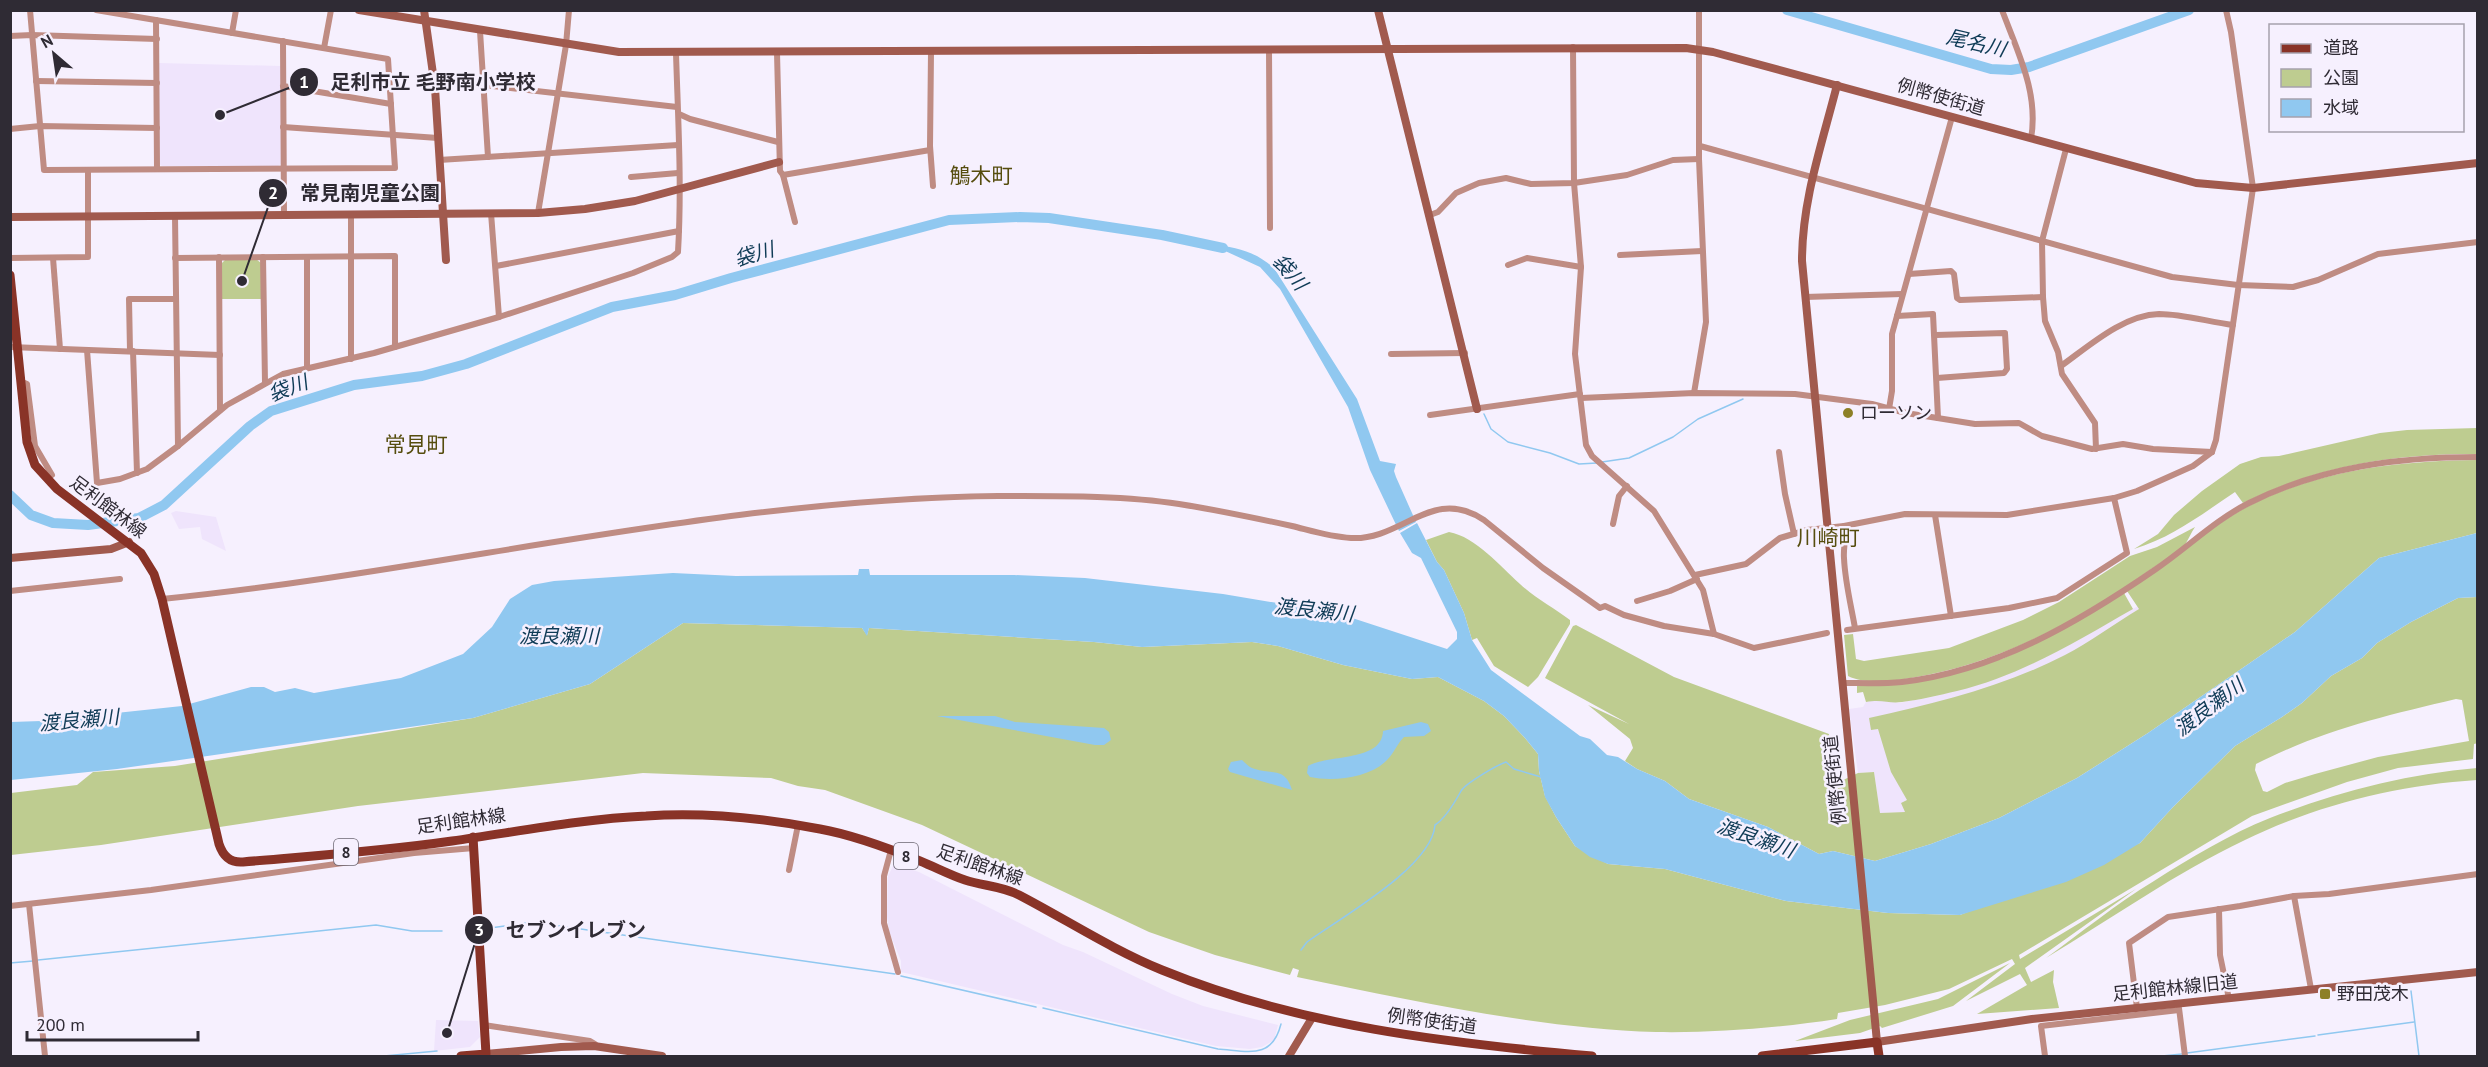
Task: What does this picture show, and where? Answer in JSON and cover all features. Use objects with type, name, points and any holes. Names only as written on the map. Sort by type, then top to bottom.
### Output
[{"type":"main road","name":"足利館林線","points":[[10,275],[14,347],[27,442],[33,461],[40,472],[57,489],[128,542],[141,553],[151,567],[163,603],[222,852],[230,860],[238,862],[431,844],[541,827],[648,815],[722,816],[798,825],[851,836],[966,881],[1019,894],[1076,928],[1160,969],[1247,1000],[1312,1018]]},
{"type":"main road","points":[[461,1056],[486,1055],[473,837]]},
{"type":"main road","name":"例幣使街道","points":[[1312,1018],[1436,1040],[1592,1056]]},
{"type":"main road","points":[[1762,1056],[1877,1042],[1879,1056]]},
{"type":"street","points":[[30,10],[44,170],[395,168],[388,59],[96,10]]},
{"type":"street","points":[[232,33],[236,10]]},
{"type":"street","points":[[324,48],[332,10]]},
{"type":"street","points":[[359,10],[619,52],[777,53],[1669,46],[1698,49],[1837,85]]},
{"type":"street","points":[[424,10],[435,88],[446,260]]},
{"type":"street","points":[[538,213],[566,45],[569,10]]},
{"type":"street","points":[[1378,10],[1465,353],[1477,409]]},
{"type":"street","points":[[1694,393],[1706,322],[1699,159],[1699,10]]},
{"type":"street","points":[[2002,10],[2019,55],[2034,106],[2031,139]]},
{"type":"street","points":[[1637,601],[1670,591],[1696,577],[1746,564],[1773,542],[1794,534],[1899,514],[2007,515],[2114,498],[2137,491],[2193,466],[2212,452],[2217,440],[2253,188],[2226,10]]},
{"type":"street","points":[[156,20],[158,169]]},
{"type":"street","points":[[480,31],[488,157]]},
{"type":"street","points":[[10,36],[157,39]]},
{"type":"street","points":[[283,41],[284,215]]},
{"type":"street","points":[[1574,47],[1574,183],[1581,267],[1575,345],[1586,445],[1592,456],[1654,511],[1703,590],[1714,634]]},
{"type":"street","points":[[1269,49],[1270,228]]},
{"type":"street","points":[[931,52],[930,150],[933,186]]},
{"type":"street","points":[[87,350],[97,483],[137,473],[178,446],[220,410],[265,383],[307,368],[351,359],[499,317],[633,273],[672,257],[678,252],[679,231],[676,53]]},
{"type":"street","points":[[777,53],[779,162],[795,222]]},
{"type":"street","points":[[36,81],[157,83]]},
{"type":"street","points":[[484,85],[678,110],[690,119],[778,142]]},
{"type":"street","name":"例幣使街道","points":[[1877,1042],[1802,261],[1803,221],[1812,177],[1837,85],[2196,183],[2253,188],[2478,163]]},
{"type":"street","points":[[283,86],[391,104]]},
{"type":"street","points":[[1889,409],[1892,391],[1892,334],[1952,117]]},
{"type":"street","points":[[10,129],[40,126],[157,128]]},
{"type":"street","points":[[283,128],[438,138]]},
{"type":"street","points":[[440,160],[678,145]]},
{"type":"street","points":[[1700,146],[2172,277],[2238,285],[2293,287],[2306,285],[2379,254],[2478,242]]},
{"type":"street","points":[[2066,149],[2042,241],[2045,321],[2061,366],[2061,374],[2092,415],[2096,428],[2097,449]]},
{"type":"street","points":[[783,176],[930,150]]},
{"type":"street","points":[[1430,215],[1438,212],[1456,193],[1479,183],[1506,178],[1531,184],[1574,183],[1627,175],[1673,160],[1699,159]]},
{"type":"street","points":[[10,217],[538,213],[610,206],[779,162]]},
{"type":"street","points":[[10,258],[88,257],[88,170]]},
{"type":"street","points":[[631,177],[678,173]]},
{"type":"street","points":[[491,213],[499,317]]},
{"type":"street","points":[[351,214],[351,359]]},
{"type":"street","points":[[175,216],[178,446]]},
{"type":"street","points":[[496,266],[679,231]]},
{"type":"street","points":[[1620,255],[1702,251]]},
{"type":"street","points":[[175,258],[395,256],[395,347]]},
{"type":"street","points":[[219,257],[220,410]]},
{"type":"street","points":[[263,257],[265,383]]},
{"type":"street","points":[[307,257],[307,368]]},
{"type":"street","points":[[53,258],[60,350]]},
{"type":"street","points":[[1508,265],[1527,258],[1581,267]]},
{"type":"street","points":[[1909,274],[1951,271],[1954,274],[1957,298],[1960,300],[2043,297]]},
{"type":"street","points":[[1805,297],[1902,294]]},
{"type":"street","points":[[137,473],[129,299],[176,298]]},
{"type":"street","points":[[1897,316],[1933,314],[1936,335],[1938,418]]},
{"type":"street","points":[[2061,366],[2121,326],[2148,316],[2164,314],[2233,325]]},
{"type":"street","points":[[1936,335],[2005,333],[2007,369],[2004,374],[1937,378]]},
{"type":"street","points":[[14,347],[220,355]]},
{"type":"street","points":[[1391,354],[1465,353]]},
{"type":"street","points":[[20,381],[27,384],[35,446],[52,475]]},
{"type":"street","points":[[1430,415],[1580,396],[1694,393],[1795,394],[1872,404],[1975,424],[2019,423],[2042,436],[2097,449],[2123,444],[2152,449],[2212,452]]},
{"type":"street","points":[[1779,452],[1794,534]]},
{"type":"street","points":[[1843,685],[1891,683],[1934,676],[1972,666],[2034,643],[2144,578],[2248,504],[2309,479],[2349,467],[2391,460],[2478,457]]},
{"type":"street","points":[[1612,524],[1619,496],[1628,486]]},
{"type":"street","points":[[163,603],[708,520],[863,502],[998,496],[1139,500],[1178,504],[1274,522],[1325,535],[1350,538],[1372,537],[1396,528],[1415,517],[1446,508],[1467,511],[1484,520],[1552,575],[1600,608],[1605,606],[1624,615],[1664,626],[1714,634],[1754,648],[1827,633]]},
{"type":"street","points":[[1847,630],[1951,616],[2062,597],[2126,555],[2128,549],[2114,498]]},
{"type":"street","points":[[1935,515],[1951,616]]},
{"type":"street","points":[[1844,526],[1846,534],[1843,546],[1844,561],[1855,628]]},
{"type":"street","points":[[10,558],[111,549],[128,542]]},
{"type":"street","points":[[10,591],[120,579]]},
{"type":"street","points":[[789,870],[798,825]]},
{"type":"street","points":[[10,906],[414,853],[474,848]]},
{"type":"street","points":[[891,850],[884,876],[884,923],[898,972]]},
{"type":"street","points":[[2137,1008],[2129,943],[2168,917],[2294,896],[2329,894],[2478,874]]},
{"type":"street","points":[[2294,896],[2311,989]]},
{"type":"street","points":[[29,904],[45,1056]]},
{"type":"street","points":[[2219,909],[2220,955],[2229,999]]},
{"type":"street","name":"足利館林線旧道","points":[[1877,1042],[2032,1019],[2137,1008],[2179,1007],[2311,989],[2478,972]]},
{"type":"street","points":[[2045,1056],[2041,1026],[2179,1007],[2185,1056]]},
{"type":"street","points":[[1289,1056],[1312,1018]]},
{"type":"street","points":[[484,1025],[590,1041],[595,1044],[594,1047]]},
{"type":"street","points":[[486,1055],[561,1047],[594,1047],[662,1056]]},
{"type":"shaded area","points":[[159,63],[281,66],[281,164],[278,166],[162,166],[159,164]]},
{"type":"shaded area","points":[[176,511],[216,517],[226,551],[202,539],[200,527],[179,529],[171,513]]},
{"type":"shaded area","points":[[2138,606],[2139,609],[1906,812],[1880,813],[1874,772],[1858,773],[1849,709],[1863,707],[1866,702],[1881,699],[1899,703],[1936,696],[1986,682],[2056,652]]},
{"type":"shaded area","points":[[894,864],[919,872],[1063,945],[1083,952],[1172,994],[1203,1006],[1278,1025],[1274,1040],[1262,1047],[1250,1049],[1216,1046],[901,972],[901,961],[889,931],[887,916],[888,876]]},
{"type":"shaded area","points":[[436,1020],[478,1021],[480,1037],[470,1047],[434,1051]]},
{"type":"green space","points":[[226,259],[256,259],[261,263],[261,299],[222,299],[222,263]]},
{"type":"green space","points":[[2477,428],[2477,454],[2416,456],[2357,464],[2301,479],[2243,503],[2235,492],[2199,517],[2162,538],[2134,549],[2158,534],[2174,515],[2202,491],[2240,464],[2261,457],[2279,456],[2380,433]]},
{"type":"green space","points":[[2477,460],[2477,533],[2379,558],[2295,632],[2148,733],[2077,778],[1999,818],[1931,844],[1875,861],[1833,851],[1819,854],[1768,827],[1689,799],[1665,781],[1625,761],[1633,748],[1630,739],[1588,705],[1629,724],[1545,678],[1573,626],[1576,625],[1674,677],[1829,734],[1830,750],[1824,778],[1839,782],[1858,773],[1874,772],[1880,813],[1905,812],[1901,803],[1907,800],[1891,772],[1878,729],[1871,730],[1869,718],[1945,700],[1994,685],[2042,666],[2074,650],[2139,609],[2127,591],[2228,518],[2271,496],[2299,485],[2357,470],[2417,463]]},
{"type":"green space","points":[[2195,527],[2180,550],[2123,589],[2066,623],[2006,651],[1944,671],[1911,678],[1863,681],[1848,676],[1844,635],[1853,634],[1856,659],[1864,661],[1949,648],[2023,620],[2059,602],[2130,556],[2157,547]]},
{"type":"green space","points":[[1449,532],[1478,546],[1526,589],[1570,620],[1570,624],[1538,677],[1528,687],[1494,666],[1477,638],[1472,640],[1464,613],[1444,570],[1437,562],[1426,540]]},
{"type":"green space","points":[[2124,593],[2133,609],[2048,656],[2003,676],[1957,691],[1902,702],[1866,702],[1863,692],[1857,693],[1857,685],[1881,686],[2002,659],[2051,636]]},
{"type":"green space","points":[[2477,597],[2478,743],[2474,744],[2473,759],[2398,768],[2347,782],[2252,816],[2019,955],[2020,959],[2136,889],[2025,968],[2031,982],[2054,970],[2053,982],[2059,1008],[1977,1014],[2027,985],[2020,974],[1966,1001],[2015,964],[2012,959],[1949,989],[1885,1005],[1838,1013],[1837,1019],[1770,1027],[1724,1031],[1656,1032],[1566,1025],[1475,1012],[1297,977],[1299,970],[1293,968],[1290,975],[1215,955],[1149,932],[922,825],[825,790],[798,786],[771,778],[643,773],[358,806],[101,845],[11,855],[11,793],[77,785],[93,772],[175,766],[473,718],[590,684],[683,623],[862,628],[867,635],[869,628],[1142,647],[1252,642],[1278,646],[1343,665],[1412,679],[1438,677],[1484,701],[1504,716],[1525,738],[1538,754],[1539,771],[1545,796],[1575,846],[1608,864],[1665,869],[1786,901],[1888,913],[1960,915],[2140,843],[2235,746],[2302,703],[2331,676],[2362,658],[2377,643],[2411,622],[2458,598]],"holes":[[[2456,699],[2462,700],[2469,741],[2378,757],[2285,783],[2267,792],[2263,791],[2255,770],[2256,764],[2281,752],[2354,725]]]},
{"type":"green space","points":[[2477,768],[2477,780],[2418,787],[2358,799],[2272,828],[2194,866],[2046,958],[2140,890],[2210,847],[2255,824],[2346,792],[2424,775]]},
{"type":"green space","points":[[2010,963],[1953,1006],[1860,1033],[1795,1041],[1850,1020],[1938,999]]},
{"type":"water","points":[[1210,244],[1244,251],[1259,257],[1274,268],[1357,399],[1380,461],[1396,464],[1394,471],[1396,477],[1416,522],[1399,531],[1370,470],[1348,407],[1280,289],[1260,267]]},
{"type":"water","name":"渡良瀬川","points":[[1417,523],[1437,562],[1444,570],[1464,613],[1472,640],[1491,670],[1580,736],[1590,739],[1607,755],[1618,757],[1637,769],[1665,781],[1689,799],[1768,827],[1819,854],[1833,851],[1875,861],[1931,844],[1999,818],[2077,778],[2148,733],[2295,632],[2379,558],[2477,533],[2477,597],[2458,598],[2411,622],[2377,643],[2362,658],[2331,676],[2302,703],[2235,746],[2140,843],[2104,865],[2066,882],[1960,915],[1888,913],[1786,901],[1665,869],[1608,864],[1590,857],[1575,846],[1545,797],[1538,754],[1504,716],[1484,701],[1438,677],[1412,679],[1343,665],[1278,646],[1252,642],[1142,647],[869,628],[867,636],[862,628],[683,623],[590,684],[473,718],[117,769],[11,780],[11,722],[182,706],[251,687],[264,687],[275,692],[295,688],[314,693],[401,678],[463,654],[492,627],[510,599],[532,585],[554,581],[673,573],[736,576],[858,575],[859,569],[869,569],[870,575],[1014,575],[1085,578],[1223,594],[1337,613],[1447,649],[1457,639],[1457,632],[1421,558],[1412,553],[1400,533]]},
{"type":"water","points":[[937,716],[995,716],[1015,722],[1104,728],[1109,732],[1111,740],[1104,745],[1095,745]]},
{"type":"water","points":[[1421,722],[1428,724],[1431,731],[1424,736],[1404,737],[1387,760],[1371,771],[1340,779],[1310,777],[1307,773],[1308,766],[1317,762],[1353,756],[1374,748],[1380,741],[1383,731]]},
{"type":"water","points":[[1242,760],[1253,768],[1286,777],[1292,790],[1230,772],[1228,769],[1231,762]]},
{"type":"waterway","name":"尾名川","points":[[1787,10],[1991,69],[2011,70],[2029,67],[2189,10]]},
{"type":"waterway","name":"袋川","points":[[10,495],[31,515],[53,523],[88,525],[139,518],[164,505],[250,426],[271,411],[354,385],[422,376],[466,364],[612,307],[675,295],[949,220],[1049,218],[1162,235],[1223,248]]},
{"type":"waterway","points":[[1602,462],[1629,458],[1673,437],[1698,419],[1743,399]]},
{"type":"waterway","points":[[1484,414],[1491,429],[1508,442],[1550,453],[1579,464],[1597,463]]},
{"type":"waterway","points":[[1301,950],[1307,942],[1361,906],[1402,874],[1418,858],[1430,841],[1435,825],[1469,784],[1489,770],[1506,762],[1514,769],[1541,777]]},
{"type":"waterway","points":[[483,929],[532,922],[895,974]]},
{"type":"waterway","points":[[38,960],[376,925],[412,931],[442,931]]},
{"type":"waterway","points":[[10,963],[33,961]]},
{"type":"waterway","points":[[901,976],[1036,1007]]},
{"type":"waterway","points":[[2411,991],[2419,1056]]},
{"type":"waterway","points":[[1043,1008],[1218,1049],[1239,1051],[1257,1051],[1265,1048],[1272,1043],[1281,1024]]},
{"type":"waterway","points":[[2318,1035],[2414,1022]]},
{"type":"waterway","points":[[2187,1053],[2315,1036]]},
{"type":"waterway","points":[[384,1056],[437,1051]]},
{"type":"waterway","points":[[2162,1056],[2182,1054]]},
{"type":"place","name":"足利市立 毛野南小学校","points":[[220,115]]},
{"type":"place","name":"常見南児童公園","points":[[242,281]]},
{"type":"place","name":"ローソン","points":[[1848,413]]},
{"type":"place","name":"野田茂木","points":[[2325,994]]},
{"type":"place","name":"セブンイレブン","points":[[447,1033]]},
{"type":"district","name":"鵤木町","points":[[981,176]]},
{"type":"district","name":"常見町","points":[[416,445]]},
{"type":"district","name":"川崎町","points":[[1828,538]]}]
